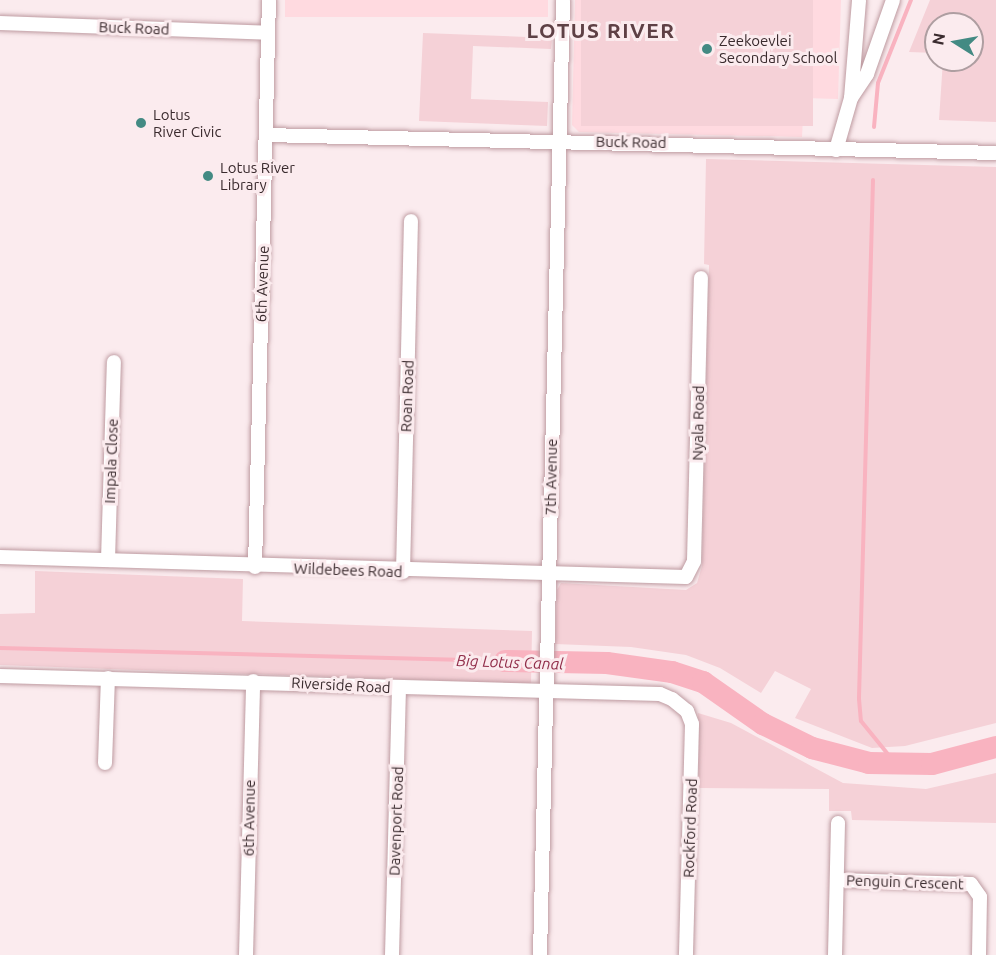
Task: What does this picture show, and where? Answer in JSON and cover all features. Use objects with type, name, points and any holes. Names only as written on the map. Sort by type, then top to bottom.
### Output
[{"type":"street","name":"6th Avenue","points":[[255,567],[269,0]]},
{"type":"street","name":"7th Avenue","points":[[540,955],[563,0]]},
{"type":"street","points":[[836,150],[851,98],[859,0]]},
{"type":"street","points":[[851,98],[867,74],[893,0]]},
{"type":"street","name":"Buck Road","points":[[0,22],[268,33]]},
{"type":"street","name":"Buck Road","points":[[266,135],[996,153]]},
{"type":"street","name":"Roan Road","points":[[403,572],[411,221]]},
{"type":"street","name":"Nyala Road","points":[[693,569],[701,278]]},
{"type":"street","name":"Impala Close","points":[[108,560],[114,362]]},
{"type":"street","name":"Wildebees Road","points":[[0,557],[403,572],[683,578],[693,569]]},
{"type":"street","name":"Riverside Road","points":[[0,676],[253,681],[399,688],[660,694],[681,704]]},
{"type":"street","points":[[105,763],[108,678]]},
{"type":"street","name":"6th Avenue","points":[[246,955],[253,681]]},
{"type":"street","name":"Davenport Road","points":[[392,955],[399,688]]},
{"type":"street","name":"Rockford Road","points":[[681,704],[692,724],[686,955]]},
{"type":"street","points":[[835,955],[838,823]]},
{"type":"street","name":"Penguin Crescent","points":[[837,880],[971,884],[980,897],[979,955]]},
{"type":"shaded area","points":[[285,0],[548,0],[548,17],[285,17]]},
{"type":"shaded area","name":"Zeekoevlei Secondary School","points":[[575,0],[841,0],[838,99],[804,98],[802,137],[579,132],[572,125]]},
{"type":"shaded area","name":"Zeekoevlei Secondary School","points":[[581,0],[813,0],[813,126],[581,126]]},
{"type":"shaded area","points":[[930,0],[996,0],[996,122],[939,120],[942,72],[984,72],[984,12],[925,12]]},
{"type":"shaded area","points":[[924,15],[924,53],[909,52]]},
{"type":"shaded area","points":[[423,33],[552,38],[551,49],[473,46],[471,99],[548,102],[547,126],[419,121]]},
{"type":"shaded area","points":[[706,159],[996,167],[996,723],[905,746],[872,748],[795,718],[811,689],[775,671],[761,693],[720,668],[686,655],[631,647],[555,644],[557,590],[561,583],[686,590],[697,583],[702,566],[709,265],[704,264]]},
{"type":"shaded area","points":[[35,571],[243,579],[242,621],[532,631],[531,684],[0,665],[0,614],[35,613]]},
{"type":"shaded area","points":[[698,713],[731,723],[843,783],[926,789],[996,773],[996,823],[852,820],[851,811],[829,811],[829,789],[699,788]]},
{"type":"waterway","points":[[874,127],[878,83],[911,0]]},
{"type":"waterway","points":[[873,180],[859,699],[861,721],[896,764]]},
{"type":"waterway","name":"Big Lotus Canal","points":[[0,648],[505,661]]},
{"type":"waterway","name":"Big Lotus Canal","points":[[505,661],[607,663],[672,672],[703,682],[763,724],[812,748],[869,763],[932,764],[996,747]]},
{"type":"place","name":"Zeekoevlei Secondary School","points":[[707,49]]},
{"type":"place","name":"Lotus River Civic","points":[[141,123]]},
{"type":"place","name":"Lotus River Library","points":[[208,176]]},
{"type":"district","name":"LOTUS RIVER","points":[[601,30]]}]
